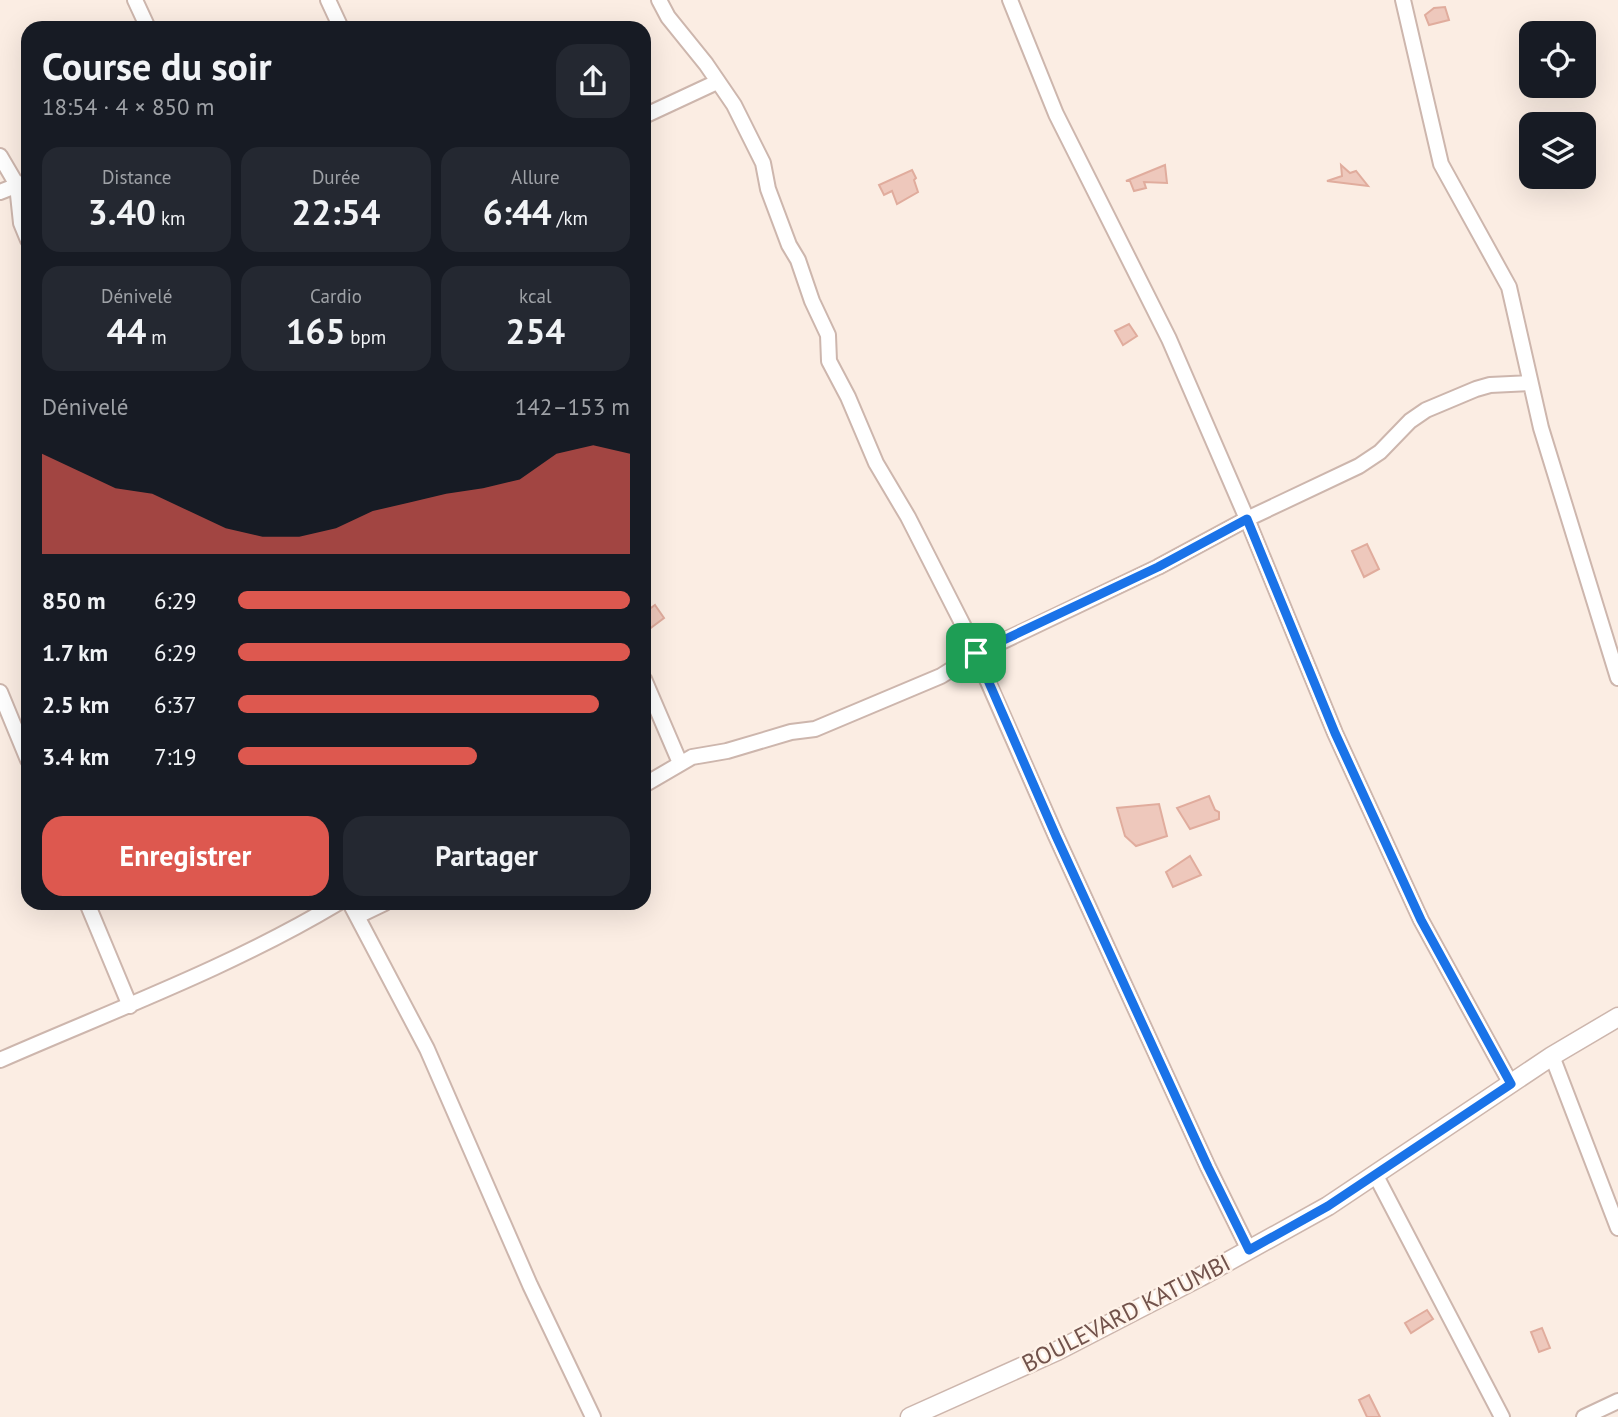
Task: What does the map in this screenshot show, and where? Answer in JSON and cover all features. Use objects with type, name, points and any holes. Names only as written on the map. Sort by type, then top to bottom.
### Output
[{"type":"street","points":[[135,0],[145,21]]},
{"type":"street","points":[[328,0],[338,21]]},
{"type":"street","points":[[659,0],[668,17],[706,64],[734,105],[763,163],[768,189],[789,245],[798,260],[807,290],[828,335],[829,362],[848,397],[876,463],[908,517],[976,653],[1078,885],[1249,1250]]},
{"type":"street","points":[[1010,0],[1056,114],[1169,339],[1335,733],[1421,920],[1511,1084]]},
{"type":"street","points":[[1403,0],[1441,164],[1509,287],[1524,345],[1529,383],[1553,471],[1618,678]]},
{"type":"street","points":[[651,113],[717,82]]},
{"type":"street","points":[[0,156],[21,182]]},
{"type":"street","points":[[0,192],[21,183]]},
{"type":"street","points":[[651,781],[692,758],[727,751],[791,732],[815,729],[941,676],[976,653],[1158,567],[1247,519],[1360,466],[1380,452],[1410,421],[1426,410],[1483,387],[1529,383]]},
{"type":"street","points":[[0,692],[21,743]]},
{"type":"street","points":[[651,695],[680,763]]},
{"type":"street","points":[[90,910],[130,1006]]},
{"type":"street","points":[[0,1060],[130,1006],[235,958],[325,910]]},
{"type":"street","points":[[354,910],[427,1049],[530,1285],[593,1417]]},
{"type":"street","name":"BOULEVARD KATUMBI","points":[[910,1417],[1057,1351],[1328,1206],[1552,1056],[1618,1017]]},
{"type":"street","points":[[1552,1056],[1618,1228]]},
{"type":"street","points":[[1375,1174],[1502,1417]]},
{"type":"street","points":[[1584,1417],[1618,1401]]},
{"type":"building","points":[[1445,7],[1449,20],[1429,25],[1425,15],[1434,8]]},
{"type":"building","points":[[1165,165],[1167,183],[1144,182],[1146,188],[1134,191],[1130,181],[1126,181]]},
{"type":"building","points":[[1341,165],[1350,173],[1356,171],[1368,186],[1327,181],[1342,176]]},
{"type":"building","points":[[912,170],[918,192],[897,204],[892,191],[884,195],[879,185]]},
{"type":"building","points":[[1129,324],[1137,336],[1123,345],[1115,331]]},
{"type":"building","points":[[1367,544],[1379,569],[1364,577],[1352,551]]},
{"type":"building","points":[[655,605],[664,618],[651,628],[651,608]]},
{"type":"building","points":[[1209,796],[1215,810],[1219,812],[1219,819],[1190,829],[1177,808]]},
{"type":"building","points":[[1159,804],[1167,836],[1136,846],[1125,836],[1117,808]]},
{"type":"building","points":[[1190,856],[1201,875],[1173,887],[1166,872]]},
{"type":"building","points":[[1427,1310],[1433,1319],[1411,1333],[1405,1323]]},
{"type":"building","points":[[1542,1328],[1550,1348],[1539,1352],[1531,1332]]},
{"type":"building","points":[[1369,1395],[1380,1417],[1367,1417],[1359,1400]]},
{"type":"route","points":[[1247,519],[1335,733],[1421,920],[1511,1084],[1328,1206],[1249,1250],[1056,836],[976,653],[1158,567],[1247,519]]}]
